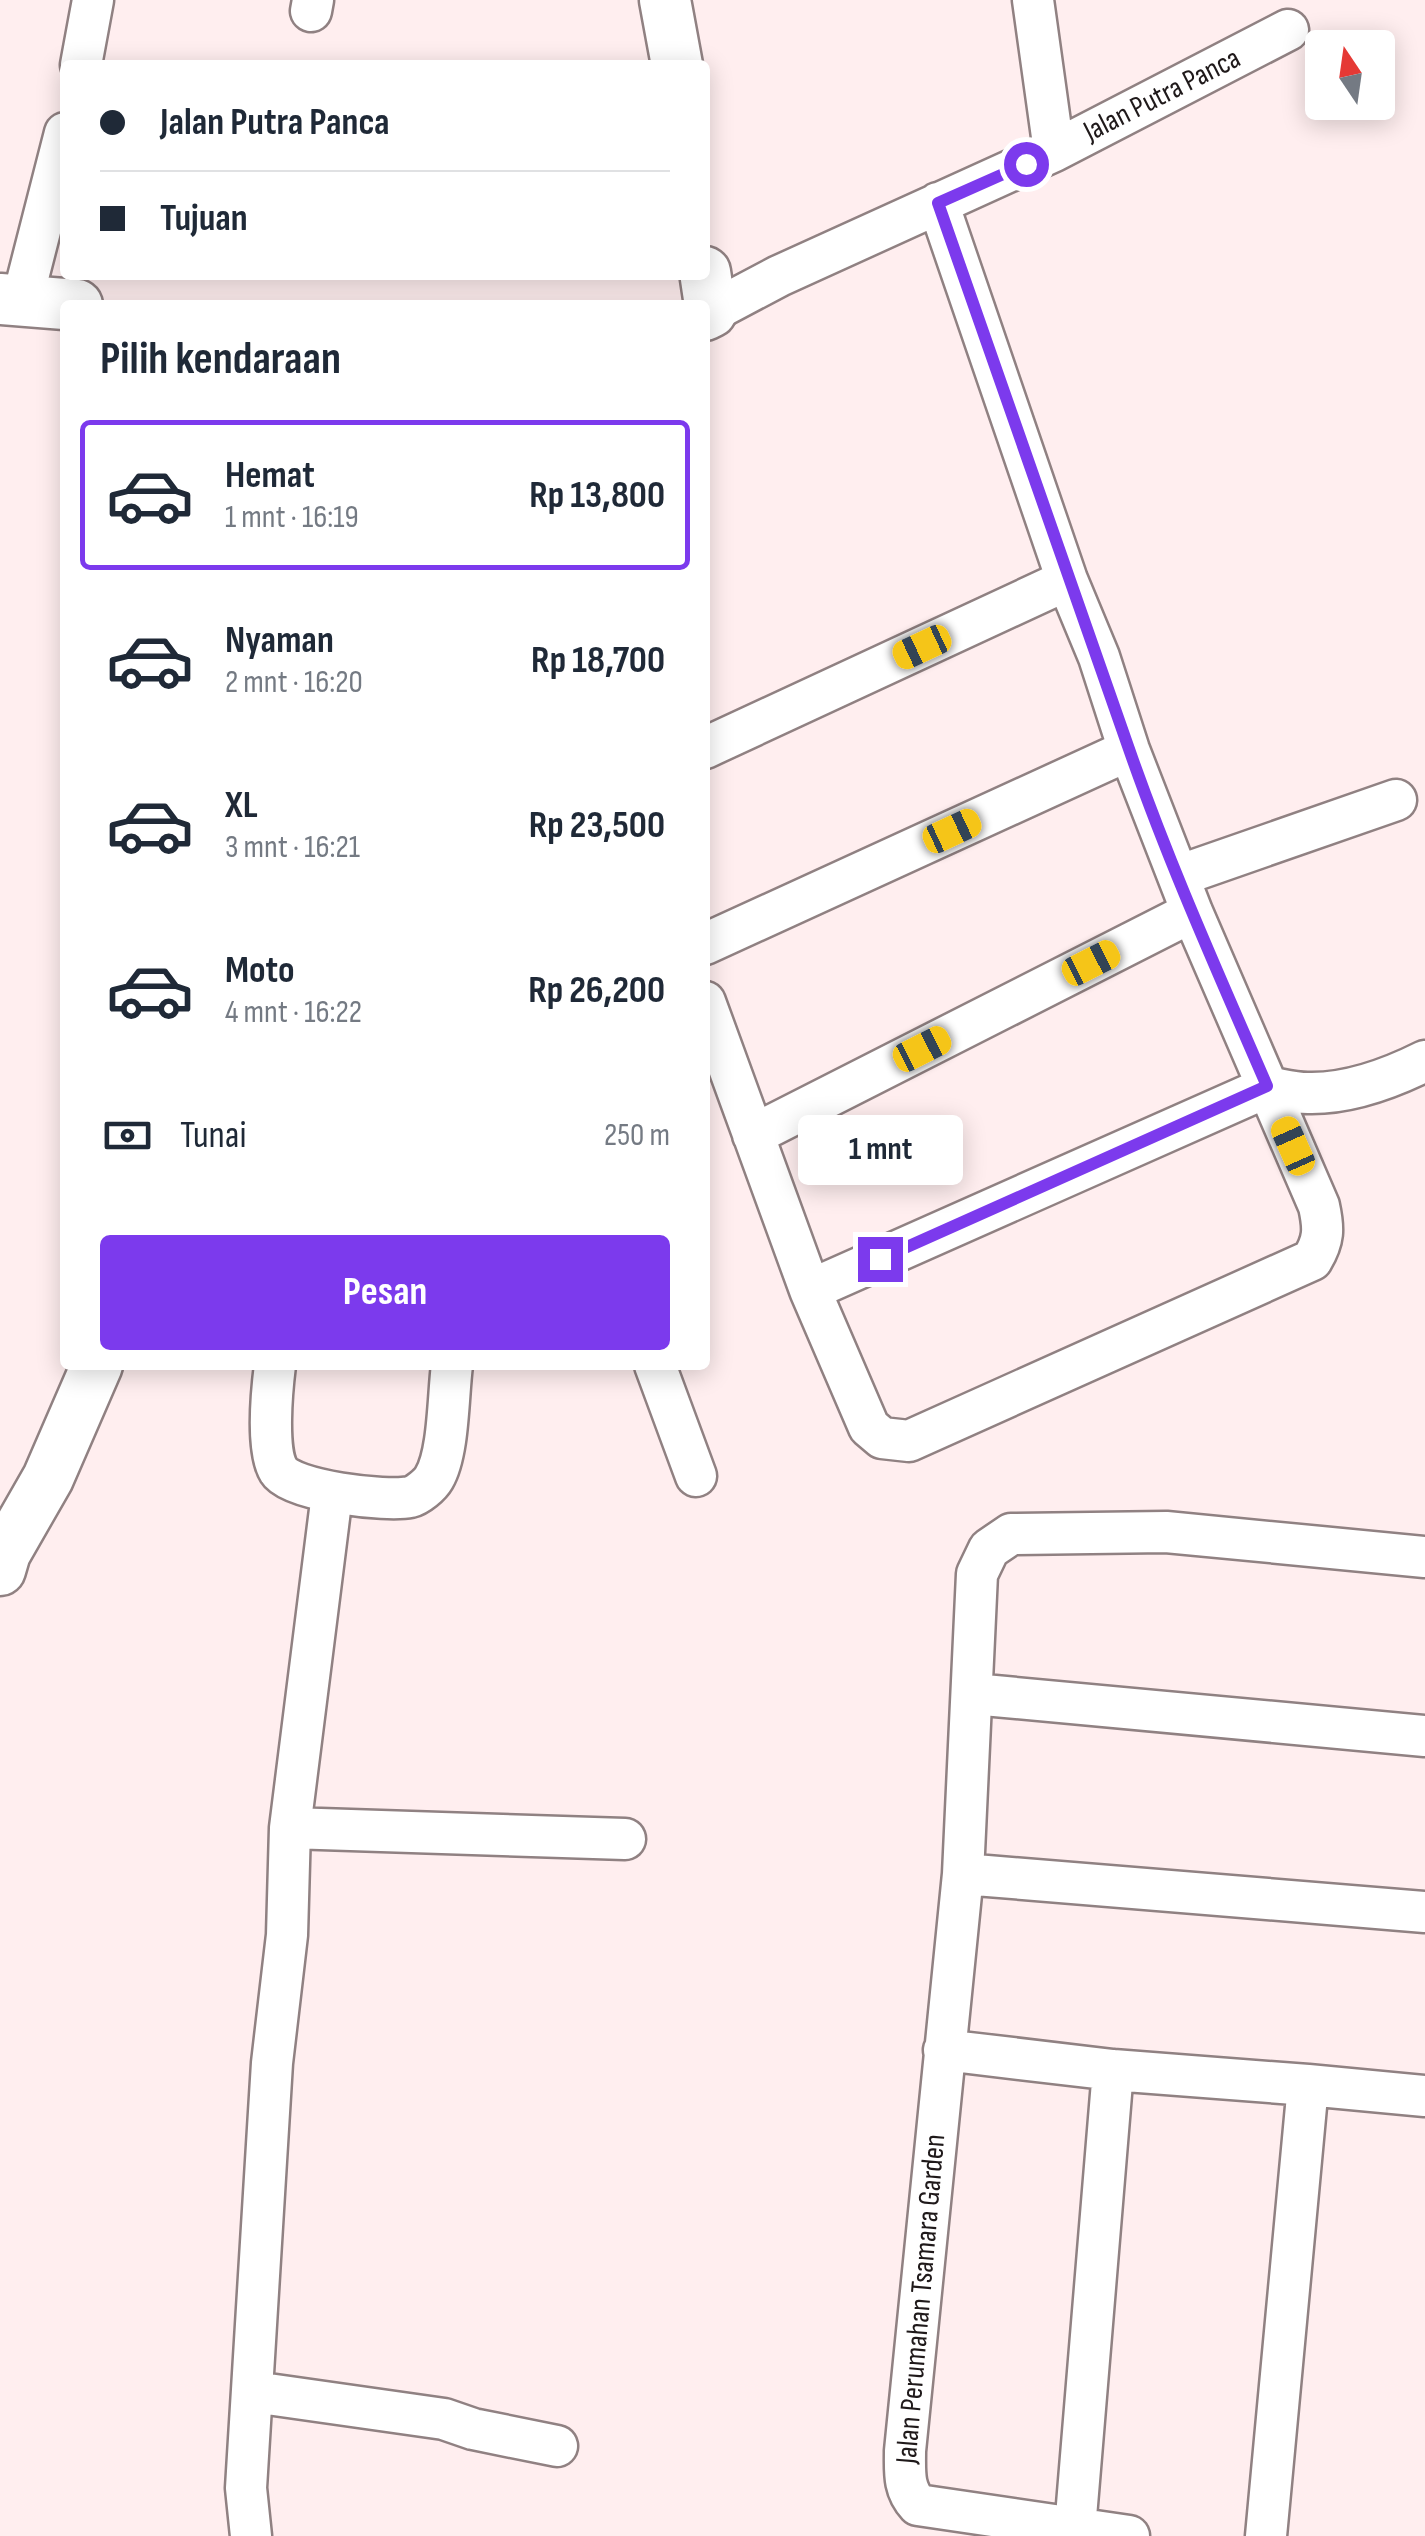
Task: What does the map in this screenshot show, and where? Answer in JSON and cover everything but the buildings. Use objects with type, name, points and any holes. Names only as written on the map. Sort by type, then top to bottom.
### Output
[{"type":"street","points":[[82,60],[93,0]]},
{"type":"street","points":[[666,0],[676,60]]},
{"type":"street","points":[[1032,0],[1054,151]]},
{"type":"street","name":"Jalan Putra Panca","points":[[707,300],[779,276],[1054,151],[1288,30]]},
{"type":"street","points":[[60,148],[11,300],[60,304]]},
{"type":"street","points":[[710,1021],[810,1290],[869,1427],[882,1438],[900,1442],[944,1425],[1312,1260],[1322,1244],[1324,1229],[1319,1206],[1185,894],[1129,750],[938,203]]},
{"type":"street","points":[[710,746],[1067,580]]},
{"type":"street","points":[[710,942],[1129,750]]},
{"type":"street","points":[[752,1135],[1185,894],[1396,800]]},
{"type":"street","points":[[810,1290],[1267,1086],[1308,1093],[1348,1088],[1400,1073],[1425,1060]]},
{"type":"street","points":[[0,1570],[5,1552],[48,1478],[95,1370]]},
{"type":"street","points":[[274,1370],[276,1468],[286,1480],[332,1494],[410,1497],[434,1478],[442,1448],[451,1370]]},
{"type":"street","points":[[656,1370],[696,1476]]},
{"type":"street","points":[[250,2536],[246,2488],[272,2063],[287,1935],[290,1828],[332,1494]]},
{"type":"street","name":"Jalan Perumahan Tsamara Garden","points":[[1129,2536],[918,2505],[908,2494],[904,2451],[963,1874],[978,1574],[989,1549],[1011,1534],[1166,1532],[1425,1557]]},
{"type":"street","points":[[973,1694],[1425,1736]]},
{"type":"street","points":[[290,1828],[625,1839]]},
{"type":"street","points":[[963,1874],[1425,1912]]},
{"type":"street","points":[[944,2050],[1113,2070],[1425,2096]]},
{"type":"street","points":[[1075,2529],[1113,2070]]},
{"type":"street","points":[[1266,2536],[1308,2085]]},
{"type":"street","points":[[254,2392],[444,2418],[473,2429],[557,2446]]},
{"type":"route","points":[[880,1259],[1267,1086],[1192,912],[1129,750],[938,203],[1026,164]]}]
